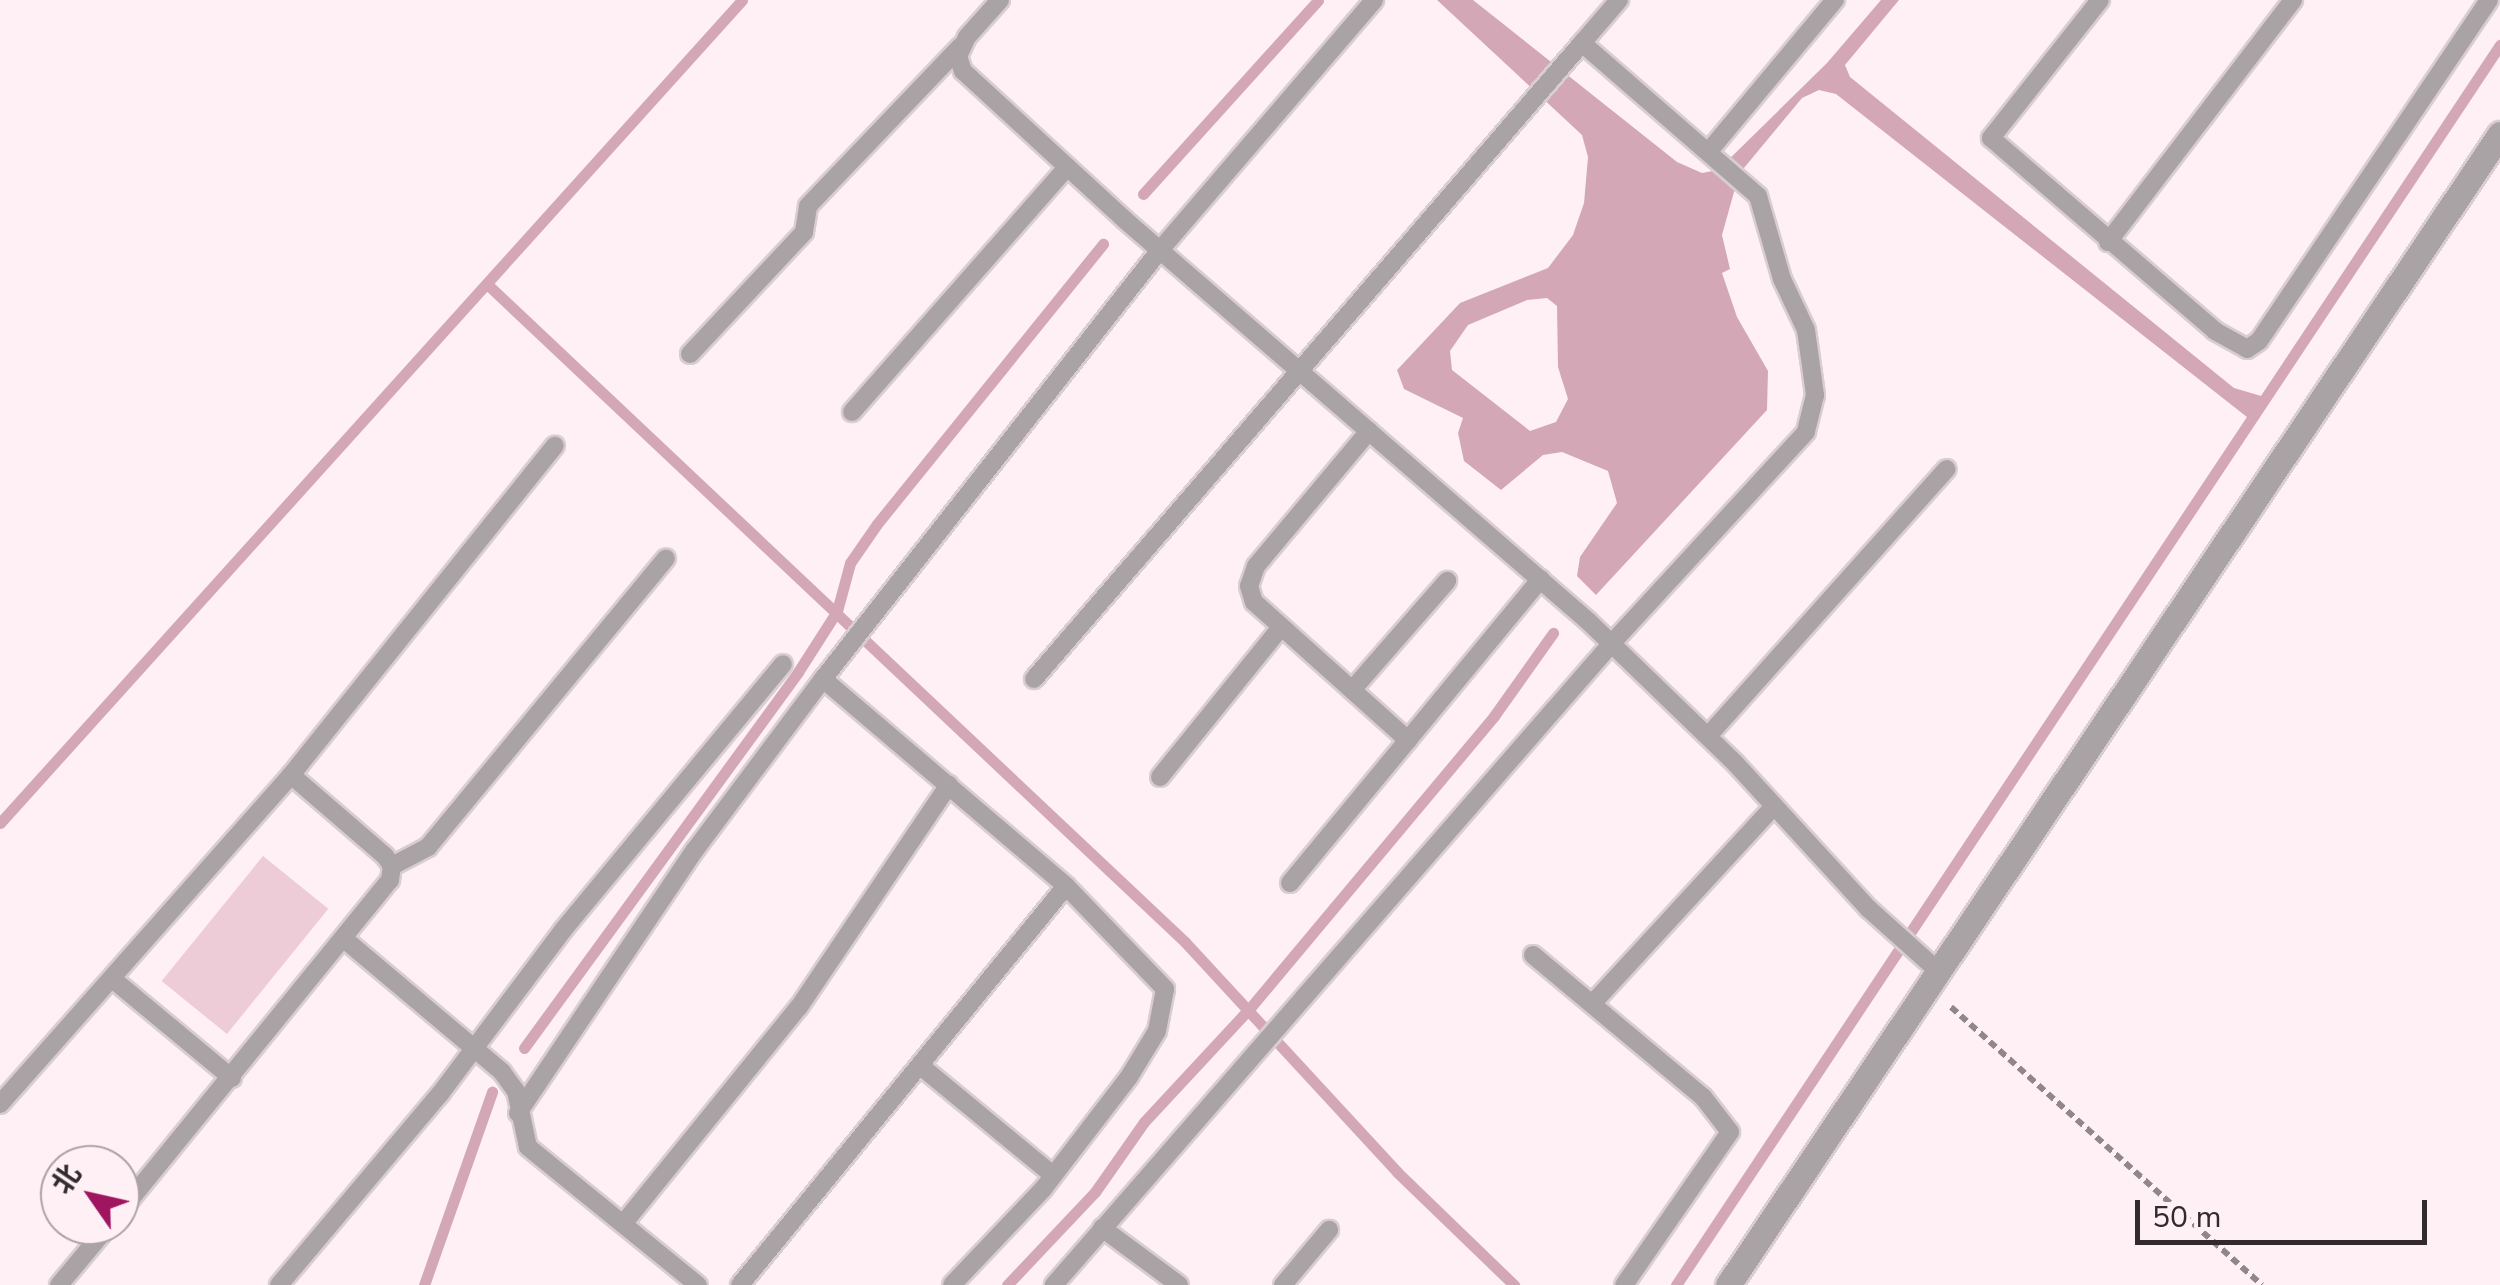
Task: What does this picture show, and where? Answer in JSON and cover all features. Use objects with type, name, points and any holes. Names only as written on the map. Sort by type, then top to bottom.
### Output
[{"type":"street","points":[[1728,1285],[1929,971],[2500,134]]},
{"type":"lane","points":[[690,354],[804,232],[808,206],[1000,0]]},
{"type":"lane","points":[[518,1113],[694,850],[824,679],[1160,250],[1374,0]]},
{"type":"lane","points":[[1034,679],[1619,0]]},
{"type":"lane","points":[[1709,151],[1835,0]]},
{"type":"lane","points":[[2100,0],[1991,138],[2233,345],[2248,349],[2489,0]]},
{"type":"lane","points":[[2108,242],[2293,0]]},
{"type":"lane","points":[[963,44],[963,71],[1160,250],[1612,643],[1708,736],[1929,971]]},
{"type":"lane","points":[[1054,1285],[1812,418],[1806,330],[1782,279],[1764,211],[1750,186],[1582,44]]},
{"type":"lane","points":[[852,412],[1067,167]]},
{"type":"lane","points":[[1369,431],[1256,566],[1250,586],[1254,602],[1408,740]]},
{"type":"lane","points":[[0,1104],[115,982],[291,776],[555,446]]},
{"type":"lane","points":[[1708,736],[1947,468]]},
{"type":"lane","points":[[392,866],[428,847],[666,558]]},
{"type":"lane","points":[[1290,883],[1541,580]]},
{"type":"lane","points":[[1352,690],[1447,582]]},
{"type":"lane","points":[[1160,777],[1281,627]]},
{"type":"lane","points":[[279,1285],[783,664]]},
{"type":"lane","points":[[824,679],[1066,886],[1156,978],[1167,1003],[1129,1077],[1054,1175],[952,1285]]},
{"type":"lane","points":[[291,776],[392,866]]},
{"type":"lane","points":[[623,1224],[799,1007],[949,785]]},
{"type":"lane","points":[[1592,1004],[1774,806]]},
{"type":"lane","points":[[140,1188],[390,880],[392,866]]},
{"type":"lane","points":[[740,1285],[923,1068],[1066,886]]},
{"type":"lane","points":[[343,938],[474,1049],[516,1091],[528,1147],[698,1285]]},
{"type":"lane","points":[[1533,955],[1703,1098],[1730,1132],[1624,1285]]},
{"type":"lane","points":[[115,982],[232,1078]]},
{"type":"lane","points":[[923,1068],[1054,1175]]},
{"type":"lane","points":[[1102,1228],[1179,1285]]},
{"type":"lane","points":[[1283,1285],[1328,1230]]},
{"type":"lane","points":[[58,1285],[92,1245]]},
{"type":"path","points":[[1929,971],[2262,1285]]},
{"type":"shaded area","points":[[1437,0],[1473,0],[1677,162],[1702,173],[1718,170],[1827,63],[1881,0],[1899,0],[1845,65],[1850,77],[2234,388],[2268,398],[2252,421],[1836,94],[1819,90],[1802,98],[1739,174],[1722,235],[1730,269],[1722,273],[1737,317],[1768,371],[1767,410],[1596,595],[1577,576],[1580,557],[1617,503],[1608,471],[1562,452],[1543,455],[1501,490],[1464,461],[1458,433],[1463,418],[1404,389],[1397,370],[1460,303],[1548,268],[1573,235],[1584,203],[1588,157],[1582,135]],"holes":[[[1547,298],[1557,306],[1558,367],[1568,399],[1556,422],[1530,431],[1452,370],[1450,351],[1468,325],[1527,300]]]},
{"type":"shaded area","points":[[263,856],[328,909],[227,1034],[162,981]]},
{"type":"waterway","points":[[0,823],[742,0]]},
{"type":"waterway","points":[[1143,194],[1318,0]]},
{"type":"waterway","points":[[1676,1285],[2500,45]]},
{"type":"waterway","points":[[524,1048],[798,672],[837,611],[850,563],[877,524],[1103,244]]},
{"type":"waterway","points":[[487,284],[1185,942],[1397,1172],[1514,1285]]},
{"type":"waterway","points":[[1007,1285],[1095,1192],[1144,1122],[1250,1008],[1494,716],[1553,633]]},
{"type":"waterway","points":[[424,1285],[492,1092]]}]
